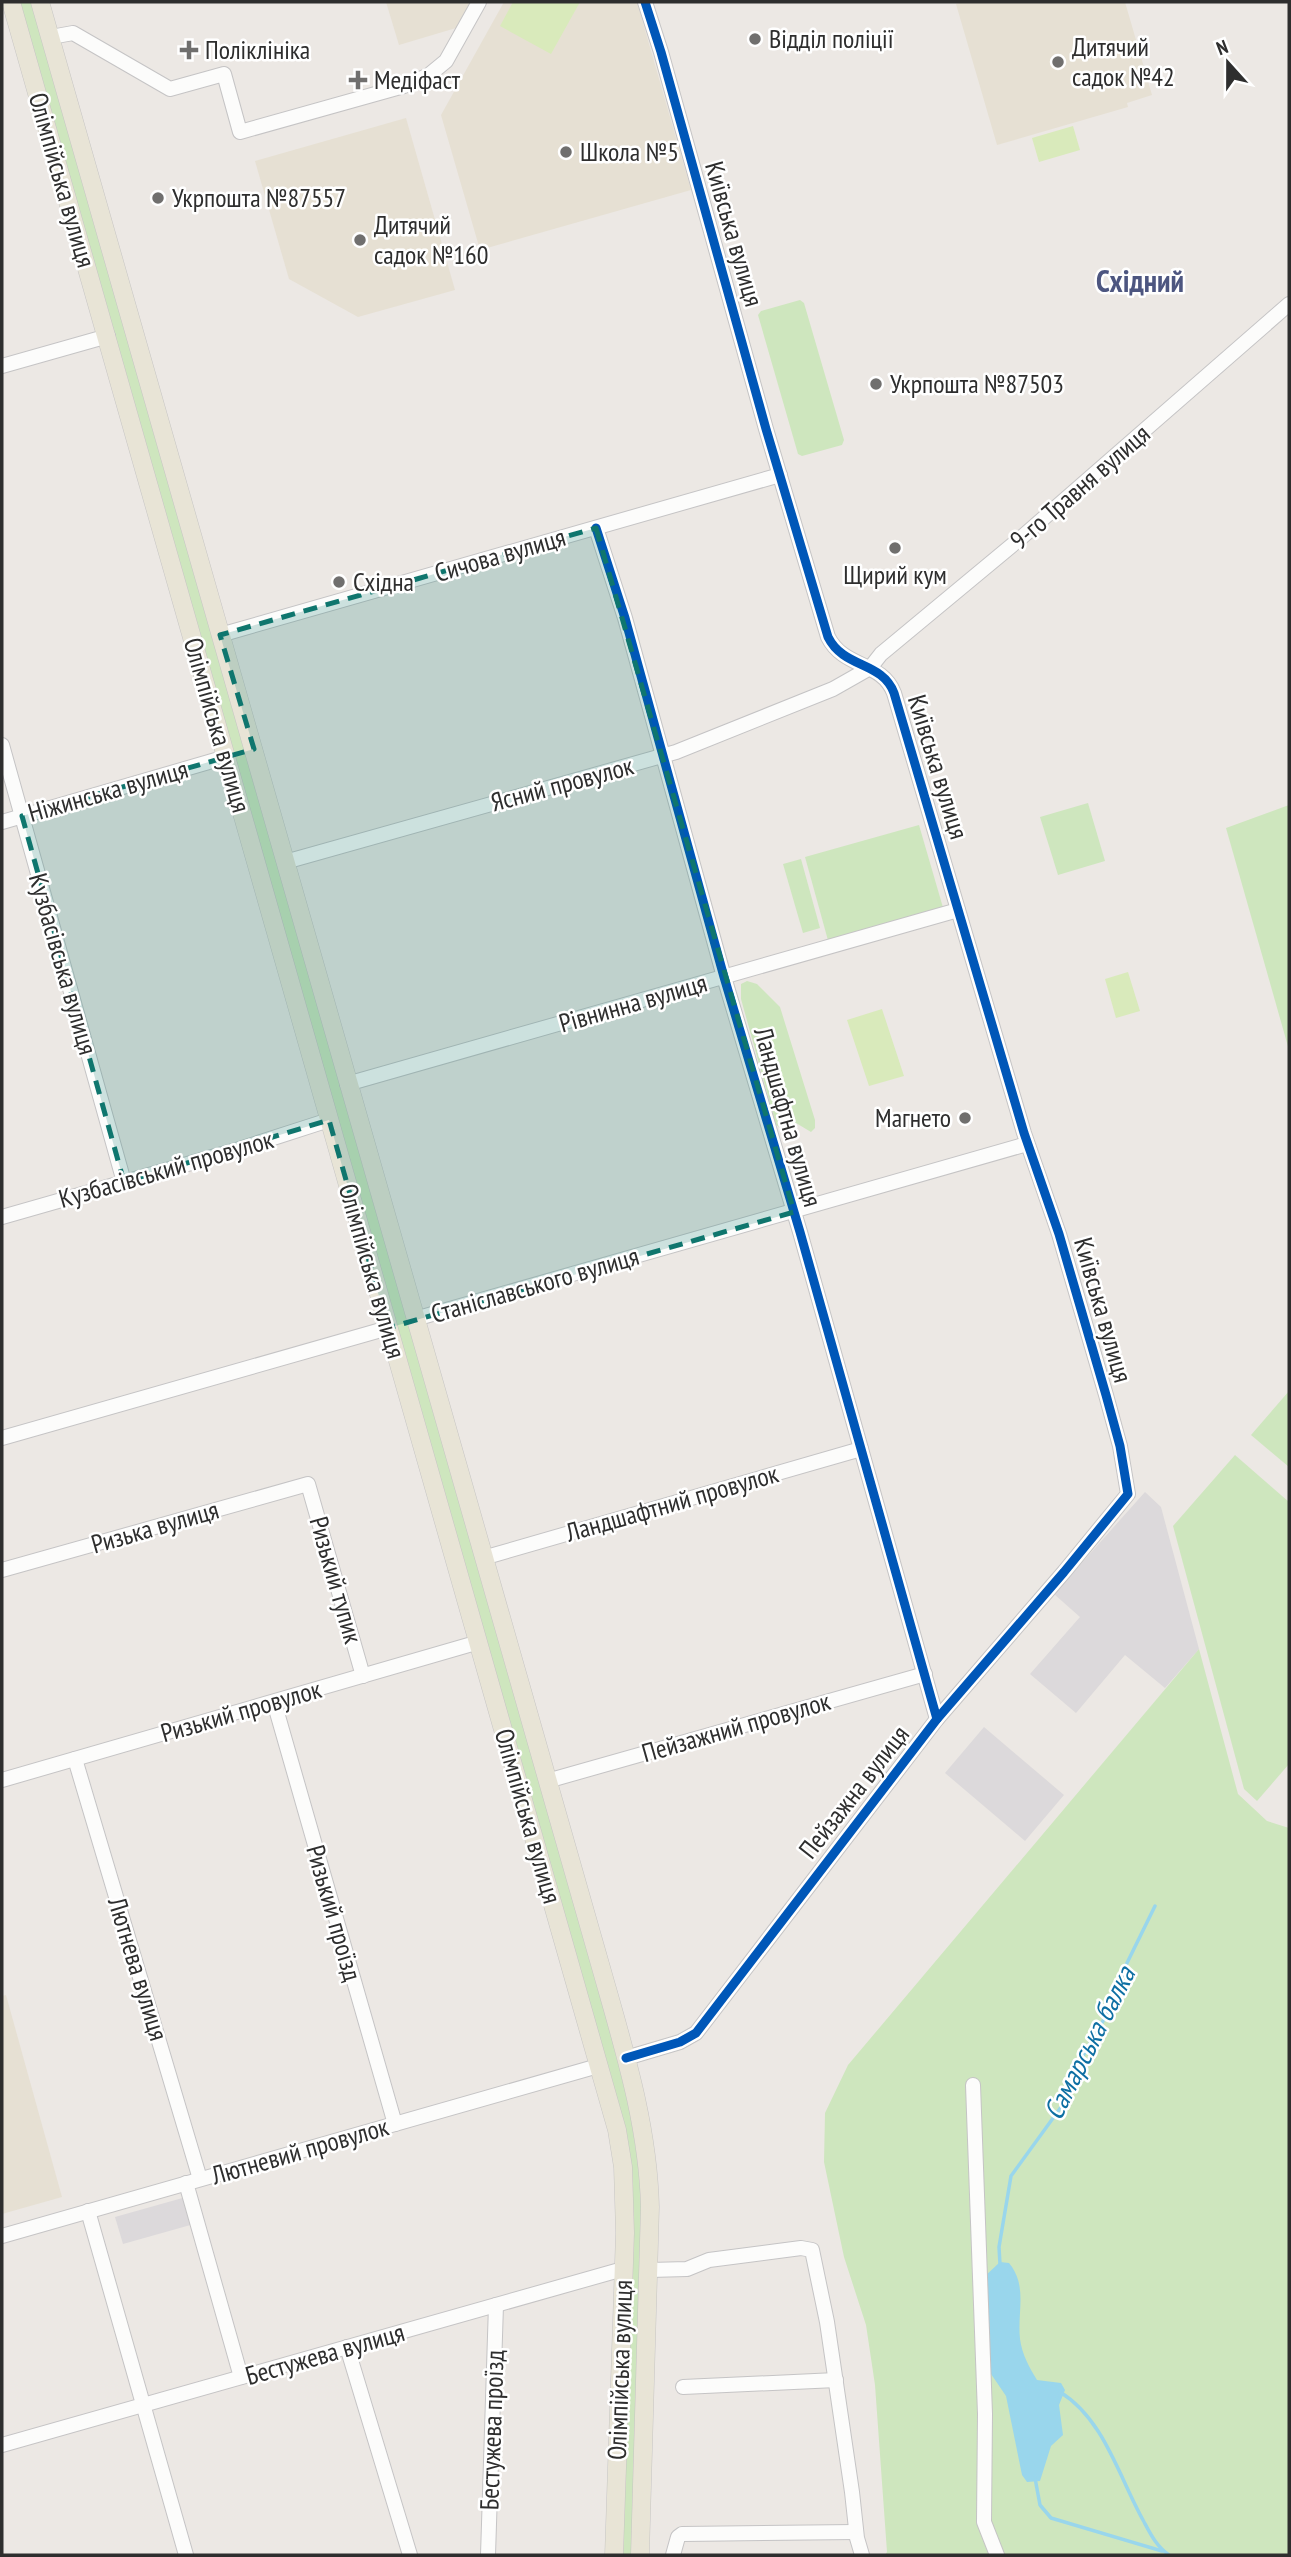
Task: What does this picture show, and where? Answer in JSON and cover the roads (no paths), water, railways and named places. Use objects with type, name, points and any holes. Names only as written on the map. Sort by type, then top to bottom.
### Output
[{"type":"main road","name":"Олімпійська вулиця","points":[[11,2],[508,1751],[577,1983],[621,2149],[624,2200],[623,2269],[614,2555]]},
{"type":"main road","name":"Олімпійська вулиця","points":[[40,2],[626,2058],[645,2136],[649,2167],[650,2270],[640,2555]]},
{"type":"main road","name":"Ніжинська вулиця","points":[[226,757],[254,749]]},
{"type":"main road","name":"Станіславського вулиця","points":[[388,1328],[415,1319]]},
{"type":"main road","points":[[598,2066],[626,2058]]},
{"type":"main road","name":"Бестужева вулиця","points":[[623,2269],[650,2270]]},
{"type":"street","points":[[51,37],[73,33],[170,89],[223,74],[240,132],[404,86],[429,75],[446,61],[479,2]]},
{"type":"street","name":"Київська вулиця","points":[[645,2],[828,637],[838,652],[888,680],[894,692],[1027,1144],[1059,1234],[1106,1395],[1120,1446],[1128,1494]]},
{"type":"street","name":"9-го Травня вулиця","points":[[870,668],[881,654],[1022,537],[1289,304]]},
{"type":"street","points":[[2,366],[108,336]]},
{"type":"street","name":"Сичова вулиця","points":[[220,635],[780,475]]},
{"type":"street","name":"Ландшафтна вулиця","points":[[596,528],[617,591],[724,977],[794,1212],[937,1718]]},
{"type":"street","name":"Ясний провулок","points":[[285,862],[663,756],[811,699],[870,668]]},
{"type":"street","name":"Кузбасівська вулиця","points":[[2,745],[124,1182]]},
{"type":"street","name":"Ніжинська вулиця","points":[[2,822],[226,757]]},
{"type":"street","name":"Рівнинна вулиця","points":[[347,1084],[958,910]]},
{"type":"street","name":"Кузбасівський провулок","points":[[2,1217],[233,1151],[329,1120]]},
{"type":"street","name":"Станіславського вулиця","points":[[415,1319],[1027,1144]]},
{"type":"street","name":"Станіславського вулиця","points":[[2,1438],[388,1328]]},
{"type":"street","name":"Ландшафтний провулок","points":[[483,1558],[861,1449]]},
{"type":"street","name":"Ризька вулиця","points":[[2,1570],[308,1484]]},
{"type":"street","name":"Ризький тупик","points":[[308,1484],[363,1676]]},
{"type":"street","name":"Пейзажна вулиця","points":[[626,2058],[680,2042],[696,2033],[937,1718],[1065,1572],[1128,1494]]},
{"type":"street","name":"Ризький провулок","points":[[2,1780],[479,1642]]},
{"type":"street","name":"Пейзажний провулок","points":[[547,1781],[925,1674]]},
{"type":"street","name":"Ризький проїзд","points":[[274,1702],[395,2124]]},
{"type":"street","name":"Лютнева вулиця","points":[[75,1759],[194,2181],[241,2377]]},
{"type":"street","name":"Лютневий провулок","points":[[2,2235],[598,2066]]},
{"type":"street","points":[[973,2085],[985,2414],[984,2522],[997,2555]]},
{"type":"street","points":[[88,2211],[186,2555]]},
{"type":"street","points":[[650,2270],[687,2269],[709,2260],[802,2248],[812,2250],[816,2259],[836,2379],[856,2532],[862,2555]]},
{"type":"street","name":"Бестужева вулиця","points":[[2,2445],[623,2269]]},
{"type":"street","name":"Бестужева проїзд","points":[[488,2555],[496,2305]]},
{"type":"street","points":[[347,2347],[410,2555]]},
{"type":"street","points":[[683,2387],[836,2379]]},
{"type":"street","points":[[673,2555],[678,2538],[682,2534],[856,2532]]},
{"type":"water","points":[[1000,2262],[1009,2263],[1018,2281],[1020,2339],[1029,2365],[1037,2380],[1061,2383],[1065,2390],[1059,2405],[1063,2435],[1051,2446],[1040,2481],[1027,2482],[1022,2475],[1006,2396],[989,2371],[983,2278]]},
{"type":"waterway","name":"Самарська балка","points":[[1000,2264],[999,2247],[1011,2176],[1064,2103],[1076,2068],[1111,2007],[1126,1965],[1155,1906]]},
{"type":"waterway","name":"Самарська балка","points":[[1060,2392],[1075,2403],[1099,2433],[1151,2534],[1160,2548],[1169,2555]]},
{"type":"waterway","points":[[1035,2478],[1040,2505],[1051,2518],[1162,2551]]},
{"type":"place","name":"Відділ поліції","points":[[755,39]]},
{"type":"place","name":"Поліклініка","points":[[189,50]]},
{"type":"place","name":"Дитячий садок №42","points":[[1058,62]]},
{"type":"place","name":"Медіфаст","points":[[358,80]]},
{"type":"place","name":"Школа №5","points":[[566,152]]},
{"type":"place","name":"Укрпошта №87557","points":[[158,198]]},
{"type":"place","name":"Дитячий садок №160","points":[[360,240]]},
{"type":"place","name":"Укрпошта №87503","points":[[876,384]]},
{"type":"place","name":"Щирий кум","points":[[895,548]]},
{"type":"place","name":"Східна","points":[[339,582]]},
{"type":"place","name":"Магнето","points":[[965,1118]]},
{"type":"district","name":"Східний","points":[[1140,282]]}]
